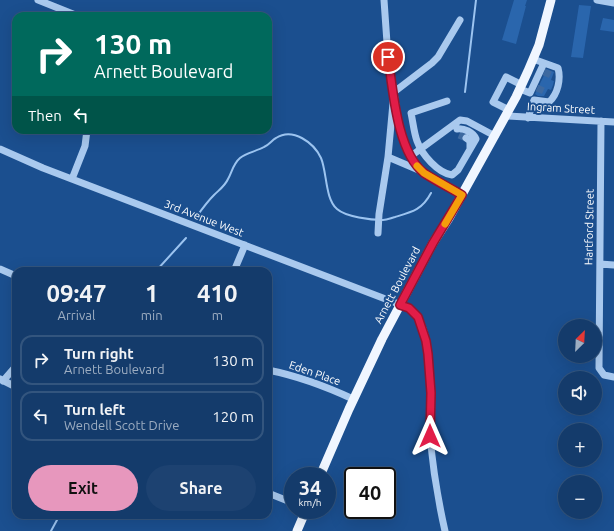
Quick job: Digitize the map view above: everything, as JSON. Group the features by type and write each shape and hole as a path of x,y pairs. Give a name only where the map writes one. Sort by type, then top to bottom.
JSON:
{"main road":[{"name":"Arnett Boulevard","path":"324,467 353,399 382,339 433,243 462,195 521,87 544,29 551,0"},
{"path":"297,531 302,519"}],"street":[{"path":"38,0 68,12"},
{"path":"384,0 388,57 402,135 411,156 424,173"},
{"path":"597,0 614,3"},
{"path":"378,231 379,214 388,157 394,92 438,57 460,20"},
{"path":"508,113 493,102 506,77 521,87 532,97 548,102 550,93 558,86 556,77 558,68 533,59"},
{"path":"528,118 532,97 544,63"},
{"path":"411,156 421,148 462,128 475,136 474,141 458,170 452,175 447,174 431,162 421,148 417,141 411,113 447,102"},
{"name":"Ingram Street","path":"508,113 528,118 614,122"},
{"path":"457,130 460,120 467,121 495,136"},
{"name":"Hartford Street","path":"601,121 599,368 604,375 614,377"},
{"path":"72,179 85,146 86,134"},
{"path":"470,148 470,142 467,137 474,141"},
{"name":"3rd Avenue West","path":"0,149 72,179 409,308 418,317 426,341 431,393 430,436 437,490 445,531"},
{"path":"388,157 424,173 462,195"},
{"path":"236,267 245,245"},
{"path":"600,264 614,265"},
{"path":"0,269 12,274"},
{"path":"12,370 1,380 12,385"},
{"name":"Eden Place","path":"272,371 312,381 353,399"},
{"path":"272,494 284,499"}],"building":[{"path":"514,0 527,0 516,44 502,40"},
{"path":"579,5 591,6 583,58 571,57"},
{"path":"603,18 614,20 614,32 600,30"},
{"path":"547,69 554,72 551,80 554,81 553,85 551,90 548,89 544,96 538,96 535,94"}],"waterway":[{"path":"465,92 476,0"},
{"path":"197,216 225,184 234,165 240,158 266,146 276,138 289,134 302,138 318,152 323,164 330,199 333,205 341,212 366,219 388,219 416,210 428,199 431,193"},
{"path":"160,267 186,238"},
{"path":"51,531 57,519"}],"tunnel":[{"path":"544,72 553,76"},
{"path":"537,88 546,92"},
{"path":"459,135 466,138"}],"slow traffic":[{"path":"417,166 424,173 462,195 445,224"}],"route":[{"path":"388,57 402,135 412,158 424,173 462,195 433,243 400,305 409,308 418,317 426,341 431,393 429,427 430,436"}]}
